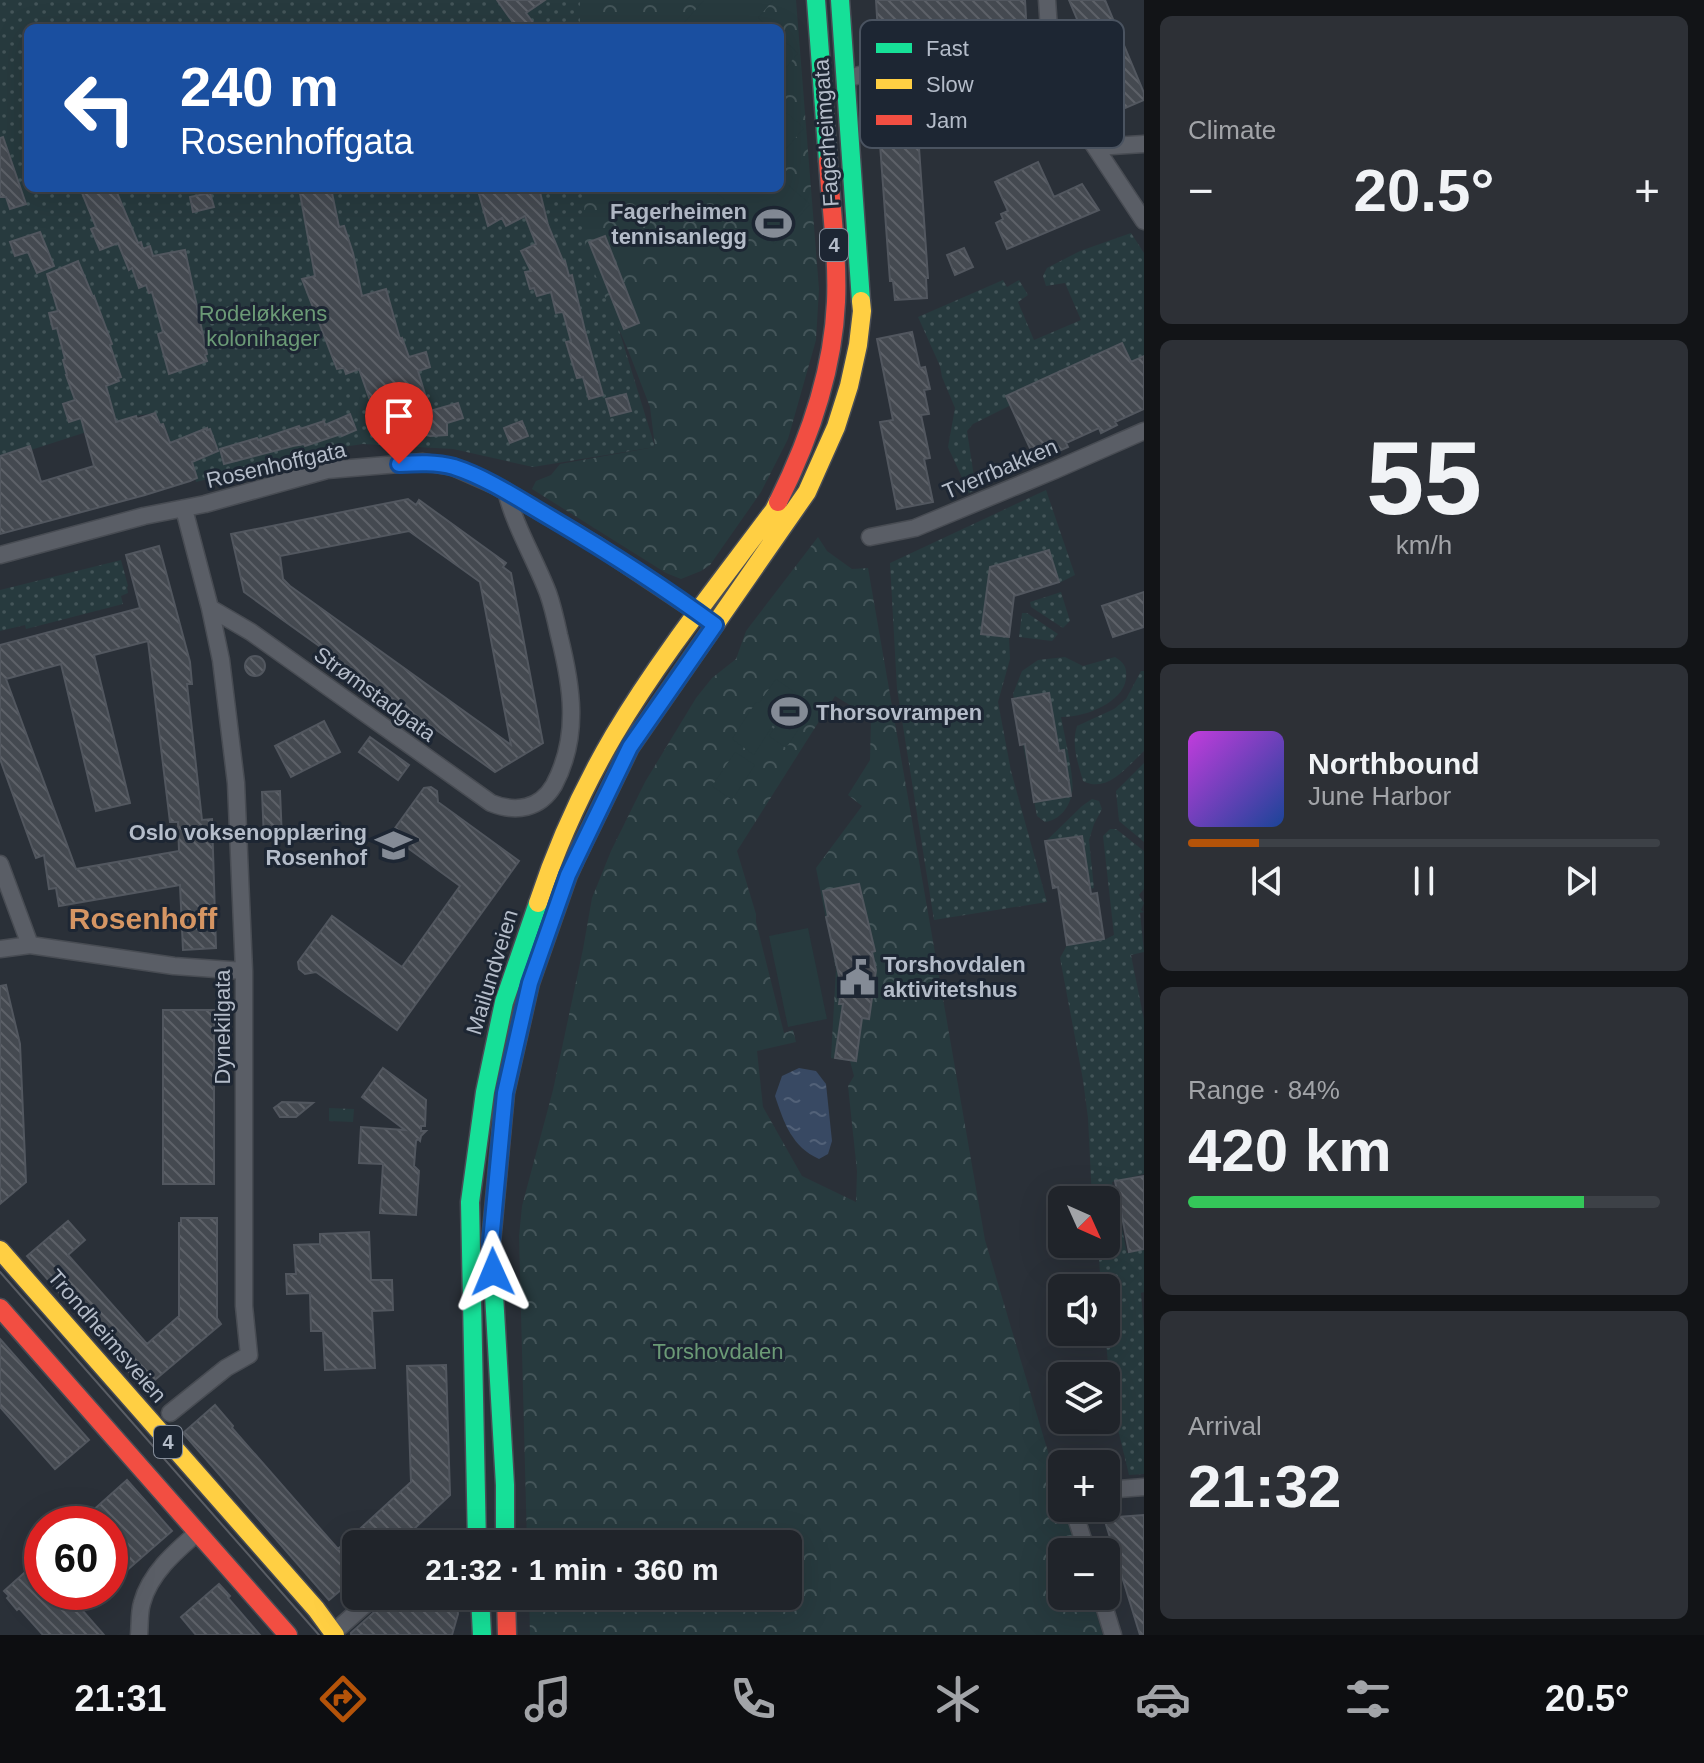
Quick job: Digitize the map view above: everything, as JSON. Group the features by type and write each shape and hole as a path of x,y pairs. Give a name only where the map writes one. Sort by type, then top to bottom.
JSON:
{"main road":[{"name":"Mailundveien","path":"477,1530 470,1202 485,1092 504,1002 550,867 575,810 613,737 659,665 774,510 788,483 818,401 830,351 836,302 816,0"},
{"name":"Fagerheimgata","path":"807,492 840,417 861,324 840,0"},
{"name":"Mailundveien","path":"505,1530 491,1242 505,1093 530,983 568,875 630,747 807,492"},
{"name":"Trondheimsveien","path":"0,1250 316,1609 334,1634"},
{"name":"4","path":"0,1308 288,1635"},
{"path":"481,1610 482,1635"},
{"path":"506,1610 507,1635"}],"street":[{"path":"1047,0 1048,20"},
{"path":"846,79 860,75"},
{"path":"1124,145 1144,144"},
{"path":"1097,148 1144,221"},
{"name":"Tverrbakken","path":"870,537 915,528 1144,431"},
{"name":"Rosenhoffgata","path":"0,555 327,470 423,462 453,467 506,491 595,544 715,625"},
{"name":"Strømstadgata","path":"210,608 251,632 491,803 516,809 532,805 548,795 559,776 569,739 572,697 549,596 511,510 506,491"},
{"name":"Dynekilgata","path":"170,1413 226,1368 249,1355 244,1306 244,971 236,783 221,660 184,509"},
{"path":"0,864 30,945"},
{"path":"0,949 30,945 174,966 244,971"},
{"path":"1120,1489 1144,1487"},
{"path":"139,1635 142,1603 152,1580 173,1553 198,1532"},
{"path":"334,1634 360,1610"},
{"path":"1105,1610 1113,1635"}],"green space":[{"name":"Rodeløkkens kolonihager","path":"0,0 580,0 582,24 24,24 24,192 590,192 592,242 655,447 533,467 453,449 363,444 330,449 196,482 191,458 176,456 164,424 160,425 155,413 136,416 0,460"},
{"path":"580,0 796,0 819,289 816,340 788,439 761,492 710,565 681,579 666,573 532,489 536,481 551,475 560,464 655,447 650,407 585,251 584,192 784,192 784,24 580,24"},
{"path":"704,0 773,0 758,18 765,24 684,23"},
{"path":"784,41 798,53 784,70"},
{"name":"Fagerheimen tennisanlegg","path":"784,110 804,128 784,151"},
{"name":"Fagerheimen tennisanlegg","path":"784,181 810,204 775,244 716,192 784,192"},
{"path":"1131,233 1144,253 1144,356 1128,364 1122,344 1007,395 1011,405 973,424 967,431 976,490 969,493 948,447 955,408 918,317 1003,280 1007,287 1019,280 1028,295 1018,302 1034,340 1081,320 1065,283 1046,286 1043,276 1047,268 1080,251"},
{"path":"1046,490 1075,575 1059,583 1049,551 982,634 1009,637 1010,659 998,702 1011,771 1047,902 934,920 897,689 890,563"},
{"name":"Torshovdalen","path":"818,537 827,551 852,569 868,568 985,1240 1048,1452 1048,1522 1069,1522 1074,1538 1048,1538 1048,1610 1095,1610 1103,1635 530,1635 529,1610 802,1610 802,1530 527,1530 519,1236 522,1206 553,1090 592,898 645,782 696,698 712,678 736,659 746,631","holes":["835,696 871,718 870,760 848,795 862,806 816,868 836,969 831,1058 850,1061 854,1076 848,1086 857,1171 856,1202 802,1176 763,1107 757,1051 796,1042 793,1030 784,1033 756,914 737,851"]},
{"path":"121,560 128,586 128,593 121,596 123,604 26,629 25,625 0,631 0,590"},
{"path":"1061,592 1070,621 1063,628 1031,607 1030,602"},
{"path":"1022,613 1027,613 1058,634 1052,641 1019,637"},
{"path":"1065,657 1083,666 1115,657 1125,666 1126,679 1123,688 1110,702 1090,712 1061,717 1073,786 1063,812 1045,822 1037,816 1013,694 1022,671 1038,660"},
{"path":"1141,671 1144,671 1144,751 1109,781 1092,784 1083,781 1075,747 1077,726 1114,709 1126,699"},
{"path":"776,679 814,706 786,748 769,736 780,719 778,717 754,755 732,739 756,702 759,703"},
{"path":"735,752 755,765 732,800 712,786"},
{"path":"1144,763 1144,842 1119,821 1116,791"},
{"path":"1092,799 1099,801 1102,809 1089,840 1094,888 1080,891 1089,882 1083,837 1044,843"},
{"path":"1110,829 1116,829 1144,851 1144,889 1139,895 1144,903 1141,910 1144,912 1140,913 1144,952 1131,955 1144,1020 1144,1174 1112,1182 1113,1186 1091,1186 1083,1080 1060,958 1067,945 1104,940 1114,935 1103,836"},
{"path":"808,928 827,1019 788,1027 769,936"},
{"path":"329,1108 354,1109 353,1122 329,1121"},
{"path":"1120,1220 1127,1253 1144,1249 1144,1292 1141,1293 1144,1329 1144,1474 1129,1475 1119,1434 1120,1362 1108,1362 1106,1346 1120,1346 1120,1274 1100,1274 1099,1258 1120,1258"}],"water":[{"path":"799,1068 816,1071 826,1084 832,1141 828,1154 819,1159 796,1141 775,1096 782,1076"}],"building":[{"path":"497,0 545,0 526,13 534,24 514,24"},
{"path":"876,0 1025,0 1026,20 877,20"},
{"path":"1069,0 1105,0 1113,20 1077,20"},
{"path":"1124,45 1144,93 1144,100 1124,109"},
{"path":"3,137 26,204 10,209 6,197 0,197 0,138"},
{"path":"880,148 919,148 927,298 895,300 893,281 890,281"},
{"path":"1038,162 1054,197 1082,184 1099,210 1007,249 996,223 1003,219 1001,214 1008,211 995,182"},
{"path":"82,192 117,192 143,249 150,246 153,256 185,250 207,361 169,374 158,334 163,332 152,292 149,293 146,285 139,288 118,243 100,250 91,229 96,227"},
{"path":"300,192 332,192 339,227 344,226 353,253 362,296 386,289 400,339 409,357 426,352 430,367 418,371 430,411 458,403 463,418 447,423 447,435 420,433 420,423 402,430 390,397 371,403 359,369 346,374 344,368 337,369 302,279 315,276"},
{"path":"540,192 548,225 569,276 572,275 603,395 589,399 583,377 577,378 566,342 571,341 563,312 556,313 551,292 537,296 534,288 530,289 525,272 531,271 521,251 536,244 525,216 506,226 502,218 488,226 479,194"},
{"path":"210,193 214,207 193,212 190,197"},
{"path":"40,232 54,266 37,273 28,252 15,256 10,242"},
{"path":"605,236 639,323 624,329 589,242"},
{"path":"964,248 973,267 955,275 947,255"},
{"path":"78,261 112,344 121,377 119,381 106,386 116,422 155,413 170,443 207,428 218,451 192,462 197,478 190,481 0,534 0,456 30,446 41,482 94,466 81,418 69,422 63,404 75,400 66,375 57,328 53,329 49,313 58,311 47,274"},
{"path":"912,332 920,368 925,367 930,389 924,390 929,414 921,415 930,458 924,459 933,502 897,509 880,422 893,420 877,339"},
{"path":"1122,343 1131,362 1144,356 1144,409 1115,422 1117,425 1101,433 1099,428 1066,443 1068,447 1034,457 1006,396"},
{"path":"626,394 631,411 611,416 606,399"},
{"path":"350,414 356,430 342,436 224,464 220,449 299,426 300,429 324,421 325,425"},
{"path":"522,421 528,436 510,443 504,428"},
{"path":"408,499 416,505 419,500 506,563 503,567 511,573 543,743 495,772 244,592 231,534","holes":["409,531 480,582 511,745 290,586 283,579 280,556"]},
{"path":"159,546 190,662 192,684 187,684 202,820 212,819 216,948 183,950 180,885 59,906 56,888 49,889 44,855 36,858 0,759 0,645 140,608 126,555","holes":["148,641 170,822 178,822 179,851 76,869 6,679 61,664 96,811 130,803 94,655"]},
{"path":"1049,550 1059,582 1014,596 1009,637 981,634 990,567"},
{"path":"1144,592 1144,627 1113,637 1102,606"},
{"path":"255,656 262,659 265,666 262,673 255,676 248,673 245,666 248,659"},
{"path":"1049,693 1059,751 1064,750 1071,796 1034,802 1025,744 1020,745 1012,699"},
{"path":"324,721 340,752 291,777 275,746"},
{"path":"370,737 409,765 398,780 359,752"},
{"path":"431,787 437,791 438,802 519,861 397,1030 316,972 305,974 299,969 298,962 332,916 402,967 460,886 390,835 424,788"},
{"path":"280,791 282,839 264,840 262,792"},
{"path":"1082,836 1091,894 1097,893 1104,939 1067,945 1058,887 1053,888 1045,841"},
{"path":"859,884 875,951 872,952 876,970 869,1019 862,1018 856,1061 835,1058 843,1004 839,1004 839,976 823,891"},
{"path":"6,985 20,1044 26,1182 0,1204 0,986"},
{"path":"163,1010 214,1010 214,1184 163,1184"},
{"path":"383,1068 426,1100 425,1126 421,1126 421,1131 426,1131 420,1141 416,1141 414,1166 419,1171 416,1215 380,1213 383,1164 359,1163 361,1127 405,1130 362,1097"},
{"path":"282,1102 313,1103 296,1117 280,1117 274,1108"},
{"path":"1144,1176 1144,1249 1129,1252 1120,1206 1120,1186 1116,1186 1115,1181"},
{"path":"181,1218 217,1218 217,1318 221,1324 144,1389 27,1256 68,1221 85,1240 68,1255 147,1344 179,1316"},
{"path":"369,1232 371,1280 392,1280 393,1310 372,1311 375,1368 325,1370 323,1331 311,1331 310,1293 287,1294 286,1274 296,1274 294,1245 320,1244 320,1234"},
{"path":"0,1339 89,1440 55,1469 0,1407"},
{"path":"446,1365 450,1495 413,1530 359,1530 411,1482 407,1366"},
{"path":"215,1405 338,1549 342,1545 342,1589 329,1600 183,1433"},
{"path":"127,1480 172,1531 128,1569 128,1506 98,1506"},
{"path":"1144,1515 1144,1634 1140,1635 1120,1570 1120,1538 1110,1538 1105,1522 1120,1522 1120,1517"},
{"path":"24,1573 24,1610 82,1610 104,1635 43,1635 19,1608 17,1610 4,1591"},
{"path":"219,1584 260,1635 196,1635 181,1617"},
{"path":"376,1610 458,1610 452,1635 351,1633"}],"tram line":[{"path":"0,1272 319,1635"}],"traffic: fast":[{"path":"816,0 828,161"},
{"path":"840,0 861,301"},
{"path":"505,1530 491,1242 505,1093 530,983 574,862"},
{"path":"477,1530 470,1202 485,1092 504,1002 538,903"},
{"path":"481,1610 482,1635"}],"traffic: slow":[{"path":"574,862 630,747 807,492 836,427 849,386 858,345 861,301"},
{"path":"538,903 572,817 614,735 671,649 778,502"},
{"path":"0,1250 316,1609 335,1635"}],"traffic: jam":[{"path":"778,502 818,405 834,328 836,267 828,161"},
{"path":"0,1308 288,1635"},
{"path":"506,1610 507,1635"}],"place":[{"name":"Fagerheimen tennisanlegg","path":"773,224"},
{"name":"Thorsovrampen","path":"790,712"},
{"name":"Oslo voksenopplæring Rosenhof","path":"393,845"},
{"name":"Torshovdalen aktivitetshus","path":"857,977"}],"district":[{"name":"Rosenhoff","path":"143,918"}],"route":[{"path":"399,464 423,462 453,467 496,486 595,544 715,625 630,747 568,875 530,983 505,1093 491,1242 493,1272"}]}
